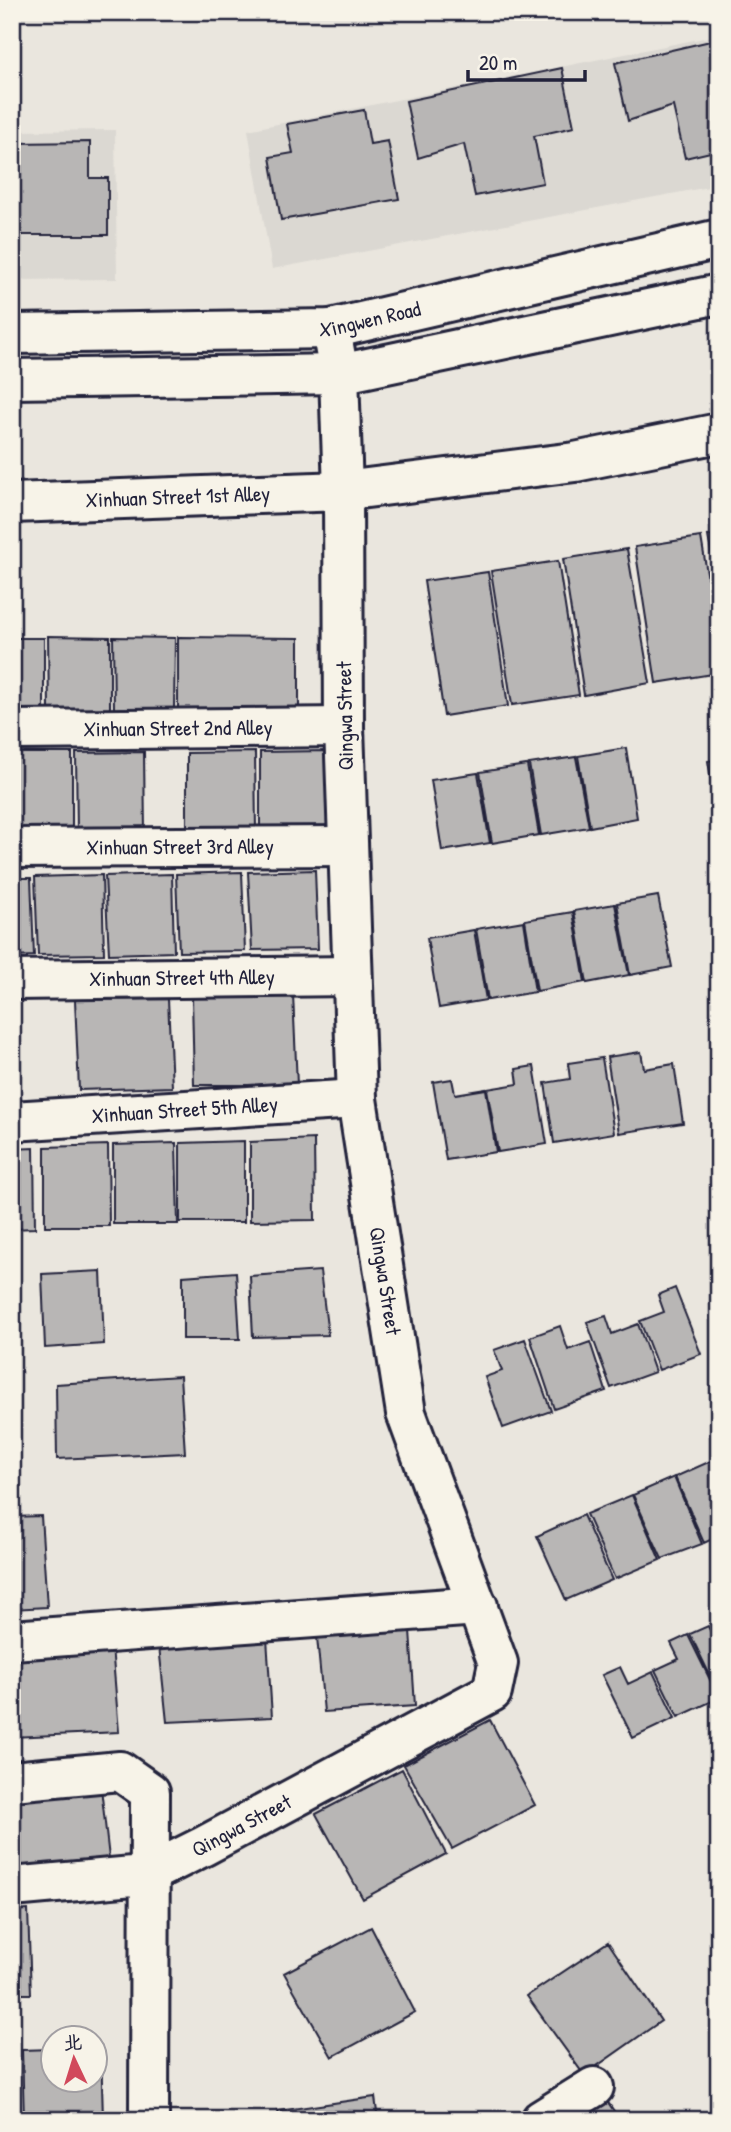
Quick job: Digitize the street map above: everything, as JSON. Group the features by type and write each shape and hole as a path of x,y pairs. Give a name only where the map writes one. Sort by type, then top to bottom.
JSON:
{"street":[{"name":"Xingwen Road","path":"12,334 331,329 719,239"},
{"path":"12,379 339,374 719,294"},
{"name":"Qingwa Street","path":"12,1887 150,1873 492,1692 498,1663 406,1413 357,1099 344,727 343,491 339,374 331,329"},
{"name":"Xinhuan Street 1st Alley","path":"12,503 343,491 575,462 719,433"},
{"name":"Xinhuan Street 2nd Alley","path":"12,730 344,727"},
{"name":"Xinhuan Street 3rd Alley","path":"12,848 348,846"},
{"name":"Xinhuan Street 4th Alley","path":"12,980 352,976"},
{"name":"Xinhuan Street 5th Alley","path":"12,1121 357,1099"},
{"path":"12,1640 478,1606"},
{"path":"12,1781 120,1771 150,1792 149,2120"},
{"path":"541,2120 594,2087"}],"shaded area":[{"path":"719,35 719,185 272,269 248,130"},
{"path":"115,130 117,279 12,280 12,131"}],"building":[{"path":"719,39 719,150 685,158 673,106 628,121 615,63"},
{"path":"562,68 574,127 534,136 543,183 475,196 464,144 418,158 406,101"},
{"path":"364,110 370,144 388,141 399,199 281,220 270,157 293,153 287,124"},
{"path":"90,142 90,178 108,178 108,235 12,235 13,143"},
{"path":"719,535 719,596 708,536"},
{"path":"701,537 719,645 719,673 656,683 635,547"},
{"path":"627,549 650,683 584,695 563,559"},
{"path":"558,561 579,695 512,705 491,571"},
{"path":"488,572 508,706 444,716 424,581"},
{"path":"48,636 110,637 110,709 49,709"},
{"path":"113,637 175,638 174,710 114,710"},
{"path":"178,637 299,638 299,712 178,709"},
{"path":"12,638 44,638 44,710 12,710"},
{"path":"626,748 637,818 590,827 578,756"},
{"path":"328,751 329,832 260,832 260,752"},
{"path":"144,752 145,833 77,833 76,753"},
{"path":"255,752 256,833 187,833 187,753"},
{"path":"12,753 72,753 72,834 12,833"},
{"path":"576,757 589,827 541,835 529,764"},
{"path":"719,759 719,814 717,815 708,761"},
{"path":"527,765 539,835 492,843 480,772"},
{"path":"478,773 490,843 442,851 431,780"},
{"path":"315,870 318,949 252,950 248,872"},
{"path":"242,872 245,951 179,952 176,874"},
{"path":"172,874 174,952 109,954 105,876"},
{"path":"102,875 104,954 38,955 35,877"},
{"path":"12,878 31,878 34,956 12,957"},
{"path":"658,896 672,967 630,975 617,903"},
{"path":"615,904 629,975 587,983 574,911"},
{"path":"573,912 585,982 537,991 525,920"},
{"path":"524,921 535,992 488,1000 476,929"},
{"path":"474,930 486,1000 439,1008 427,938"},
{"path":"293,994 297,1085 194,1085 192,997"},
{"path":"168,999 172,1087 79,1090 75,1000"},
{"path":"641,1052 644,1069 674,1064 683,1123 619,1133 607,1057"},
{"path":"602,1058 614,1133 554,1143 545,1083 570,1079 568,1063"},
{"path":"534,1066 547,1144 498,1152 487,1089 518,1084 516,1069"},
{"path":"452,1079 455,1094 486,1089 496,1152 446,1160 433,1082"},
{"path":"314,1139 315,1220 250,1221 250,1142"},
{"path":"244,1141 244,1222 180,1222 180,1143"},
{"path":"176,1143 178,1224 113,1224 113,1145"},
{"path":"108,1145 109,1226 45,1226 45,1147"},
{"path":"34,1148 35,1228 12,1229 12,1149"},
{"path":"101,1271 104,1344 45,1348 42,1274"},
{"path":"320,1271 328,1335 253,1337 250,1276"},
{"path":"236,1272 240,1339 183,1339 183,1276"},
{"path":"675,1288 701,1354 659,1370 640,1321 664,1312 658,1295"},
{"path":"606,1316 612,1334 638,1324 655,1372 611,1388 587,1322"},
{"path":"560,1326 568,1350 590,1342 606,1391 554,1409 530,1337"},
{"path":"525,1339 551,1411 503,1428 485,1377 502,1371 494,1350"},
{"path":"180,1376 185,1453 57,1459 56,1384"},
{"path":"713,1460 719,1473 719,1536 704,1543 675,1477"},
{"path":"674,1477 702,1544 662,1559 633,1495"},
{"path":"632,1495 660,1560 615,1579 586,1514"},
{"path":"583,1515 612,1580 566,1600 537,1536"},
{"path":"41,1516 47,1607 12,1609 12,1517"},
{"path":"708,1626 716,1643 719,1642 719,1694 690,1634"},
{"path":"410,1630 415,1706 324,1712 317,1637"},
{"path":"688,1635 719,1698 678,1717 655,1670 679,1659 671,1643"},
{"path":"267,1638 272,1717 167,1722 159,1646"},
{"path":"112,1646 119,1732 12,1737 12,1653"},
{"path":"620,1667 628,1684 653,1672 675,1718 633,1738 602,1675"},
{"path":"490,1720 535,1805 452,1849 404,1765"},
{"path":"402,1769 446,1854 363,1899 316,1814"},
{"path":"101,1788 109,1858 12,1867 12,1795"},
{"path":"28,1910 31,1994 12,1994 12,1911"},
{"path":"371,1927 415,2012 332,2057 284,1973"},
{"path":"608,1942 661,2021 584,2075 527,1996"},
{"path":"12,2048 17,2048 20,2120 12,2120"},
{"path":"38,2049 38,2094 102,2094 103,2120 24,2120 22,2050"},
{"path":"603,2095 620,2120 565,2120"},
{"path":"375,2097 378,2120 280,2120 278,2111"}]}
